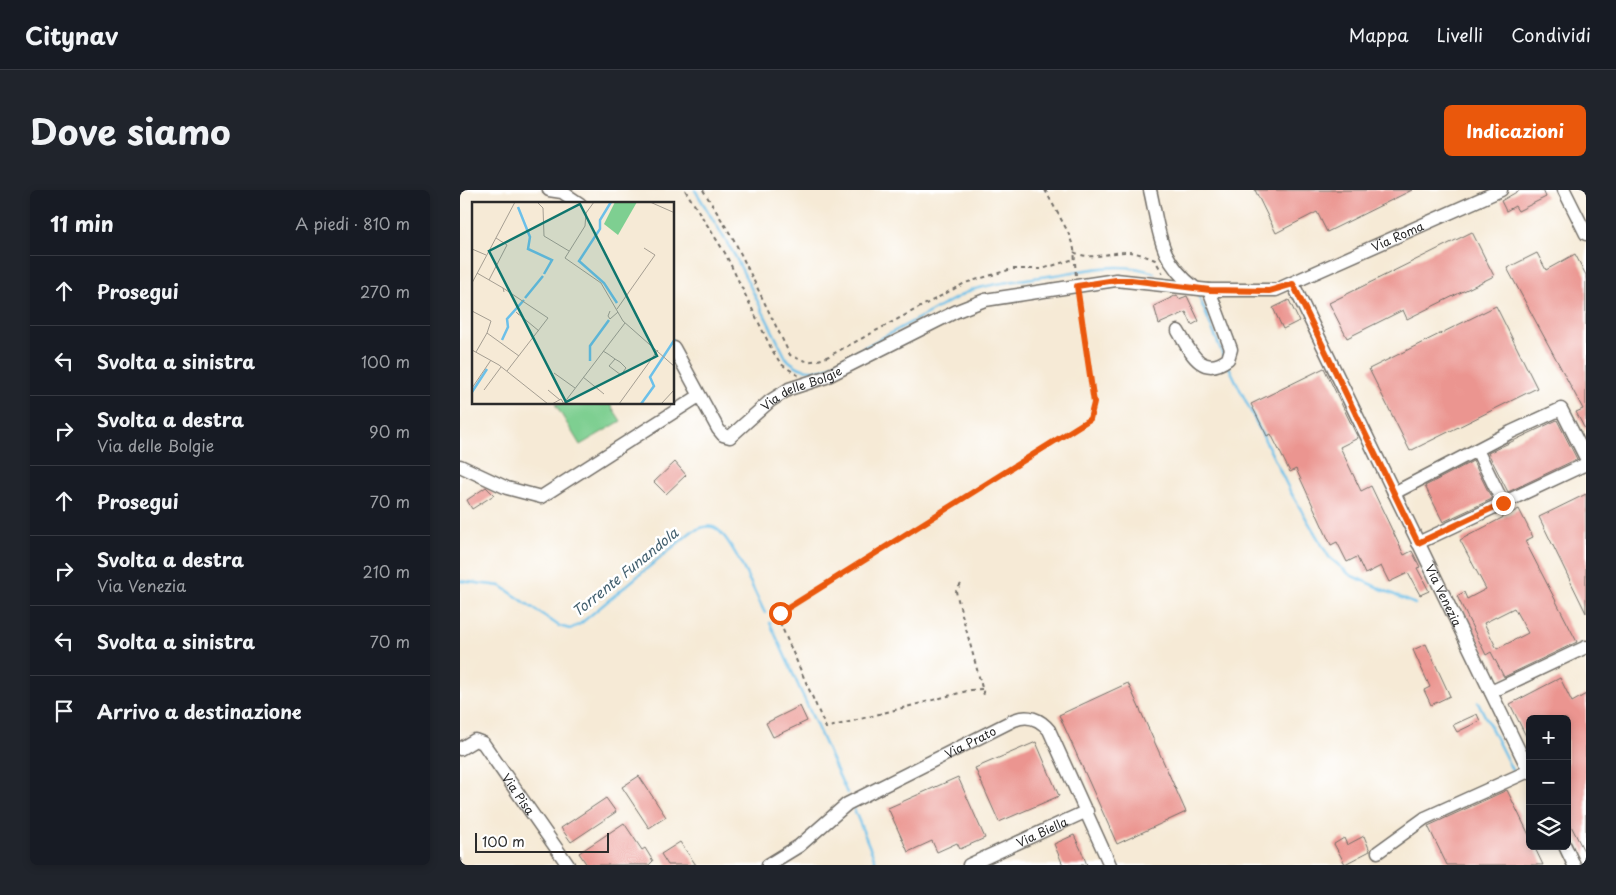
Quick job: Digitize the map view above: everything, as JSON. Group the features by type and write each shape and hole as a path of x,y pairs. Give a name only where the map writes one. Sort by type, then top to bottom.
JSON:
{"street":[{"path":"549,190 562,192 577,202"},
{"path":"1150,190 1166,257 1177,274 1195,288"},
{"name":"Via Roma","path":"1210,290 1269,291 1293,284 1502,190"},
{"path":"1567,193 1586,234"},
{"name":"Via delle Bolgie","path":"699,396 723,435 730,437 770,401 789,389 826,377 957,311 985,300 1077,283 1116,280 1210,290"},
{"name":"Via Venezia","path":"1293,284 1526,766"},
{"path":"1178,331 1194,358 1203,364 1210,366 1228,359 1231,353 1229,342 1210,290"},
{"path":"460,466 507,488 541,497 699,396 675,350"},
{"path":"1394,493 1561,409 1586,458"},
{"path":"1477,450 1503,503"},
{"path":"1418,543 1586,464"},
{"path":"1490,692 1586,647"},
{"name":"Via Prato","path":"768,865 799,846 847,804 1019,718 1033,718 1049,730 1110,865"},
{"name":"Via Pisa","path":"460,750 474,740 483,743 568,865"},
{"path":"1378,852 1425,818 1526,773"},
{"name":"Via Biella","path":"969,865 1087,811"},
{"path":"1567,850 1574,865"}],"path":[{"path":"685,190 725,253 772,350 781,364 799,376"},
{"path":"703,190 734,240 790,354 804,362 814,362 829,356 964,284 1012,269 1042,269 1074,261"},
{"path":"982,689 971,690 826,728 780,623 780,613 1090,419 1094,403 1074,252 1068,232 1045,190"},
{"path":"1074,252 1085,257 1126,252 1154,260 1160,268"},
{"path":"961,584 956,591 957,596 984,695"},
{"path":"460,858 464,865"}],"green space":[{"path":"556,405 611,405 621,421 580,445"}],"building":[{"path":"1255,190 1412,190 1327,232 1317,212 1276,233"},
{"path":"1520,190 1543,190 1546,197 1518,211 1515,206 1506,211 1501,201"},
{"path":"1472,232 1494,276 1407,319 1403,310 1347,338 1329,303"},
{"path":"1537,253 1546,270 1575,254 1586,275 1586,431 1576,412 1583,409 1507,268"},
{"path":"1177,295 1179,299 1187,296 1199,321 1192,325 1186,312 1159,324 1154,306"},
{"path":"1289,300 1299,321 1283,329 1273,308"},
{"path":"1496,306 1537,388 1410,451 1369,369"},
{"path":"1324,368 1358,438 1340,447 1361,491 1371,486 1404,555 1412,551 1420,567 1417,568 1429,591 1420,595 1408,573 1389,582 1381,566 1365,574 1357,557 1347,562 1337,542 1331,545 1296,469 1290,472 1271,434 1267,436 1251,404"},
{"path":"1557,420 1577,459 1508,492 1488,453"},
{"path":"1473,461 1492,499 1443,522 1425,486"},
{"path":"675,462 686,475 666,494 654,482"},
{"path":"486,487 494,495 472,509 467,500"},
{"path":"1586,494 1586,613 1539,517"},
{"path":"1519,509 1533,537 1525,541 1577,642 1504,677 1491,652 1486,655 1457,596 1464,592 1467,599 1486,589 1460,540","holes":["1514,608 1528,633 1497,649 1484,623"]},
{"path":"1426,644 1450,696 1431,705 1424,690 1430,687 1413,650"},
{"path":"1560,678 1572,702 1586,694 1586,855 1571,826 1571,715 1526,715 1526,736 1510,704"},
{"path":"1128,683 1186,812 1117,844 1059,715"},
{"path":"800,706 807,721 773,737 766,723"},
{"path":"1477,714 1480,721 1457,732 1453,725"},
{"path":"1036,742 1059,796 999,822 975,768"},
{"path":"639,776 666,817 649,828 622,787"},
{"path":"958,777 985,838 960,849 957,843 937,852 932,841 908,852 888,808"},
{"path":"1507,790 1526,829 1526,850 1536,850 1543,865 1447,865 1428,826"},
{"path":"606,798 616,812 571,842 561,828"},
{"path":"624,823 642,850 645,848 653,861 649,865 587,865 579,853"},
{"path":"1074,835 1087,865 1063,865 1054,844"},
{"path":"1364,836 1370,851 1345,864 1334,844 1344,838 1347,845"},
{"path":"680,842 696,865 668,865 661,854"}],"waterway":[{"path":"695,190 735,256 786,358 799,368 808,370 824,369 971,290 1012,281 1092,269 1117,267 1142,269 1154,273"},
{"path":"1199,297 1223,355"},
{"path":"1228,365 1290,491 1329,557 1350,575 1415,604"},
{"name":"Torrente Funandola","path":"460,581 501,586 559,626 570,629 580,624 691,532 713,527 720,531 735,552 765,613"},
{"name":"Torrente Funandola","path":"770,623 847,793"},
{"path":"1478,702 1512,770"},
{"name":"Torrente Funandola","path":"854,809 877,865"}],"route":[{"path":"780,613 1090,419 1095,408 1077,286 1116,280 1131,280 1210,290 1247,289 1269,291 1293,284 1418,543 1503,503"}]}
